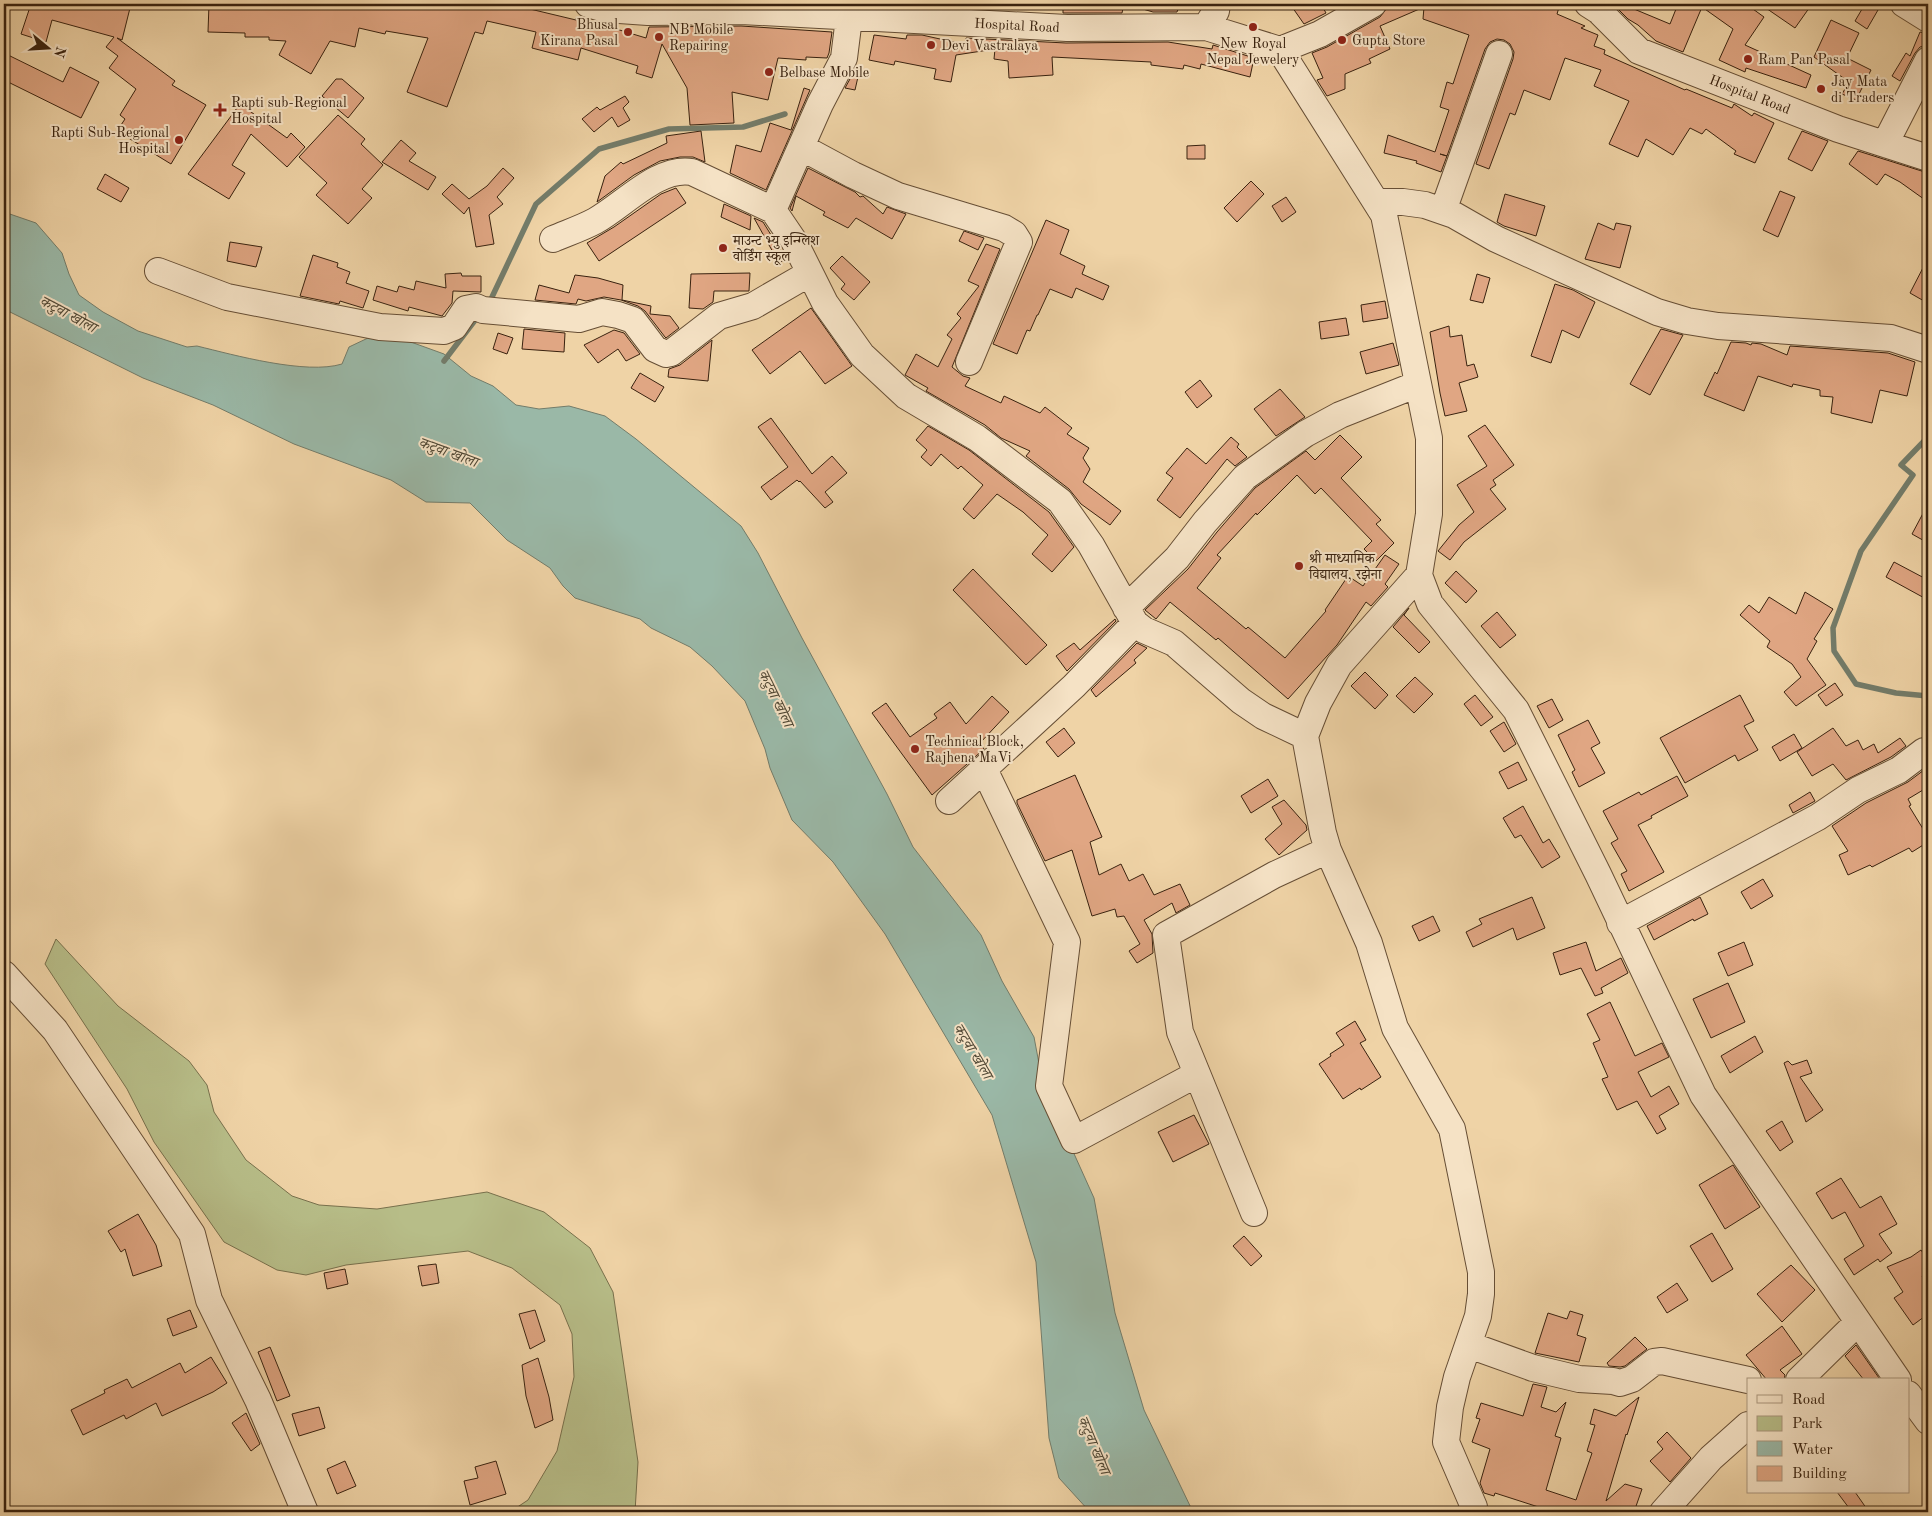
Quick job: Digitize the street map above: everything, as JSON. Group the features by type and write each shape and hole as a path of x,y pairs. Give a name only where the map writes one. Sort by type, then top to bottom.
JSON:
{"street":[{"name":"Hospital Road","path":"588,4 604,9 648,12 741,11 849,18 991,14 1067,28 1206,27 1280,50"},
{"path":"1206,27 1216,11 1217,4"},
{"path":"1372,4 1320,34 1280,50 1380,208 1429,438 1429,514 1419,575 1430,604 1516,710 1703,1095 1897,1378"},
{"path":"1904,4 1928,19"},
{"name":"Hospital Road","path":"1596,6 1640,51 1838,129 1928,158"},
{"path":"773,210 820,104 844,58 849,18"},
{"path":"1448,213 1499,54"},
{"path":"1885,144 1928,60"},
{"path":"801,147 853,175 898,196 1004,228 1014,234 1019,242 968,362"},
{"path":"553,239 595,221 646,186 672,172 682,170 692,172 773,210 794,241 825,303 862,354 906,396 977,438 1060,501 1091,545 1130,616 1144,630 1174,642 1214,680 1255,711 1305,736"},
{"path":"1380,208 1403,202 1425,205 1448,213 1476,229 1657,312 1687,322 1718,326 1891,338 1928,350"},
{"path":"158,271 227,298 380,327 444,331 454,327 466,309 476,307 483,310 531,316 579,319 602,312 633,320 655,349 666,354 671,353 719,316 753,306 810,272"},
{"path":"949,801 1074,686 1205,522 1245,477 1305,434 1340,416 1418,384"},
{"path":"1419,575 1339,665 1318,703 1305,736 1323,834 1328,850 1369,943 1395,1028 1452,1129 1481,1272 1481,1294 1478,1316 1457,1377 1450,1407 1446,1442 1474,1507 1474,1512"},
{"path":"1620,923 1818,816 1858,790 1899,770 1924,751"},
{"path":"984,769 1067,942 1049,1086 1074,1140 1197,1074"},
{"path":"1254,1213 1180,1032 1166,935 1274,875 1328,850"},
{"path":"4,974 55,1030 192,1234 209,1300 258,1400 305,1512"},
{"path":"1801,1378 1858,1322"},
{"path":"1469,1346 1533,1368 1579,1379 1613,1380 1620,1383 1632,1379 1654,1362 1662,1361 1747,1380"},
{"path":"1910,1397 1928,1421"},
{"path":"1663,1512 1711,1458 1747,1426"}],"green space":[{"path":"56,939 118,1006 189,1061 207,1085 214,1112 246,1160 292,1196 319,1205 377,1209 487,1192 544,1212 590,1248 613,1292 638,1462 635,1512 510,1512 528,1500 557,1451 574,1377 572,1334 560,1305 512,1268 468,1251 346,1265 306,1275 277,1270 224,1242 154,1142 127,1089 45,964"}],"water":[{"name":"कटुवा खोला","path":"4,212 36,223 62,253 79,295 103,312 138,331 187,347 197,346 290,366 309,367 327,367 342,364 349,347 368,338 397,337 444,354 471,376 493,386 516,405 539,409 569,406 605,416 636,439 741,526 758,553 887,794 913,847 981,935 1002,981 1034,1037 1043,1085 1094,1198 1115,1313 1144,1410 1193,1512 1090,1512 1059,1478 1049,1438 1036,1262 992,1115 885,934 833,862 792,820 745,701 712,666 690,647 651,628 640,619 575,598 563,586 550,568 507,540 470,503 426,502 391,480 294,444 213,405 143,378 4,309"}],"building":[{"path":"31,4 131,4 122,40 117,38 175,81 172,85 206,105 171,164 117,131 125,119 120,115 136,89 109,68 118,56 106,47 114,37 52,20 46,42 21,34"},
{"path":"209,4 532,4 530,9 593,22 646,38 649,27 741,26 832,32 827,58 806,57 806,60 778,58 768,100 732,92 734,123 690,125 687,88 662,44 652,78 636,73 638,66 581,48 578,60 532,48 536,32 487,21 483,34 475,32 447,107 407,92 428,38 386,31 385,34 359,28 355,47 330,41 311,74 279,55 286,41 269,40 269,37 245,37 245,33 208,32"},
{"path":"1063,4 1124,4 1122,13 1063,13"},
{"path":"1137,4 1180,4 1177,12 1153,12 1136,7"},
{"path":"1290,4 1321,4 1326,13 1304,24"},
{"path":"1390,4 1560,4 1557,14 1585,26 1581,28 1598,35 1594,46 1605,50 1604,54 1685,90 1732,108 1734,104 1752,116 1754,113 1774,123 1755,163 1734,154 1736,151 1706,129 1702,134 1690,128 1673,155 1646,139 1638,157 1609,144 1629,101 1594,86 1601,70 1565,58 1550,100 1524,90 1515,115 1510,113 1489,169 1476,164 1514,52 1510,44 1504,40 1497,39 1490,42 1485,49 1441,172 1416,163 1417,161 1384,153 1388,135 1435,152 1449,110 1440,107 1447,82 1453,84 1469,35 1423,19 1424,7 1380,26 1390,49 1369,59 1371,63 1345,74 1345,89 1327,96 1317,80 1323,78 1312,53 1327,47 1380,17"},
{"path":"1613,4 1622,4 1670,24 1678,4 1746,4 1764,17 1745,45 1811,75 1806,88 1746,68 1745,72 1719,60 1733,29 1702,7 1683,52 1656,41 1628,19"},
{"path":"1760,4 1812,4 1795,28"},
{"path":"1865,4 1878,10 1867,29 1855,21"},
{"path":"1831,20 1859,33 1847,58 1871,70 1856,100 1842,94 1849,82 1814,57"},
{"path":"1920,32 1928,34 1928,45 1920,47 1915,53 1900,81 1892,76 1906,53 1910,56"},
{"path":"874,35 906,39 907,35 922,35 967,45 966,38 1066,43 1168,42 1212,49 1213,45 1254,58 1250,77 1201,64 1200,69 1184,65 1183,69 1151,65 1151,62 1052,57 1053,75 1009,78 1008,61 994,59 995,49 956,55 951,82 934,79 936,69 895,61 894,65 869,60"},
{"path":"4,53 63,82 70,67 99,82 81,118 4,80"},
{"path":"856,68 860,68 855,90 845,88"},
{"path":"336,79 342,79 364,98 348,118 322,96"},
{"path":"804,88 810,90 766,190 730,173 736,145 761,152 770,123 791,130"},
{"path":"625,96 629,102 623,108 630,120 618,127 612,117 594,132 582,119 597,107 600,110"},
{"path":"240,104 287,138 291,133 305,147 287,167 251,134 232,165 245,173 229,199 188,174"},
{"path":"338,115 365,139 361,144 383,165 362,189 372,198 348,224 316,195 327,183 299,157"},
{"path":"701,131 705,162 693,157 680,157 660,161 634,175 597,202 605,176 621,162 623,164 667,143 666,136"},
{"path":"1802,131 1828,141 1812,171 1788,159"},
{"path":"401,140 416,153 409,161 436,177 428,190 382,162"},
{"path":"1205,145 1205,159 1187,159 1187,146"},
{"path":"1858,151 1928,173 1928,202 1885,174 1877,185 1849,164"},
{"path":"503,168 514,178 497,197 503,204 489,215 494,244 476,247 469,207 464,214 442,194 452,184 469,199 487,186"},
{"path":"808,168 855,192 860,197 863,196 883,214 887,207 906,214 892,239 856,218 848,228 823,215 825,212 796,196 792,211 790,208"},
{"path":"105,174 129,188 121,202 97,189"},
{"path":"1251,181 1264,194 1237,222 1224,208"},
{"path":"676,188 686,203 599,261 587,243 614,227 661,194"},
{"path":"1780,191 1795,197 1778,237 1763,230"},
{"path":"1505,194 1545,206 1536,236 1497,222"},
{"path":"1286,197 1296,212 1282,222 1272,206"},
{"path":"724,204 751,216 750,230 721,217"},
{"path":"754,218 763,222 786,259 779,263"},
{"path":"1046,220 1069,230 1060,254 1085,266 1082,274 1109,286 1103,300 1076,288 1072,298 1050,289 1030,331 1027,330 1017,354 993,344"},
{"path":"1598,223 1614,230 1616,223 1631,226 1620,268 1585,259"},
{"path":"964,231 984,238 978,250 959,241"},
{"path":"230,242 262,247 256,267 227,261"},
{"path":"986,244 1000,249 952,367 963,376 970,378 965,386 1001,403 1004,396 1040,413 1045,407 1072,428 1067,434 1089,448 1083,458 1090,469 1083,482 1121,511 1110,525 1081,504 1069,489 1026,456 1030,451 1001,438 985,425 926,391 928,388 905,375 916,354 938,367 952,339 947,335 961,318 957,314 979,286 968,281"},
{"path":"313,255 338,263 337,267 350,272 346,283 369,291 363,308 340,301 339,304 300,296"},
{"path":"842,256 870,282 854,300 841,289 845,284 830,268"},
{"path":"1928,258 1928,293 1924,301 1910,293"},
{"path":"461,273 462,276 481,276 481,292 453,291 452,303 442,316 409,307 408,311 373,300 377,286 397,292 399,286 414,290 416,281 446,288 445,274"},
{"path":"750,273 749,291 714,291 713,302 703,309 689,308 691,274"},
{"path":"1477,274 1490,278 1483,303 1470,300"},
{"path":"575,275 598,278 623,285 622,300 651,306 650,314 670,316 679,328 666,338 645,311 638,306 621,300 604,297 586,301 578,299 576,304 535,300 539,285 569,293"},
{"path":"1555,284 1573,290 1595,302 1579,338 1562,330 1551,363 1531,356"},
{"path":"1385,301 1388,318 1363,322 1361,305"},
{"path":"811,308 852,366 825,384 800,351 770,374 752,350"},
{"path":"1346,318 1349,335 1321,339 1319,322"},
{"path":"1449,326 1450,337 1462,335 1467,366 1474,364 1478,377 1459,383 1467,411 1445,416 1430,332"},
{"path":"524,329 565,333 564,352 522,349"},
{"path":"1661,329 1683,335 1650,395 1630,384"},
{"path":"614,330 624,333 640,354 626,361 618,349 598,363 584,345"},
{"path":"498,333 513,338 507,354 493,349"},
{"path":"712,340 708,381 668,377 669,369 680,365"},
{"path":"1731,342 1751,345 1752,343 1761,344 1787,355 1790,346 1888,353 1915,362 1907,396 1880,390 1872,423 1831,413 1833,397 1820,396 1820,390 1793,384 1792,387 1758,376 1744,411 1704,395 1715,372 1717,374"},
{"path":"1393,343 1399,365 1366,374 1360,352"},
{"path":"640,373 664,387 655,402 631,388"},
{"path":"1200,380 1212,396 1197,408 1185,392"},
{"path":"1280,389 1305,417 1276,436 1254,409"},
{"path":"771,418 812,474 832,456 847,473 825,492 833,502 825,508 797,480 771,500 761,487 788,467 758,427"},
{"path":"1485,425 1514,465 1493,480 1496,485 1490,489 1506,509 1464,542 1450,560 1438,551 1459,525 1474,512 1457,485 1487,466 1468,436"},
{"path":"928,426 969,450 1049,512 1074,547 1052,572 1032,554 1048,535 1023,512 997,494 974,519 963,509 983,485 961,466 958,469 941,454 931,466 921,457 927,450 916,440"},
{"path":"1340,435 1362,457 1341,478 1381,520 1376,524 1394,543 1376,561 1364,549 1372,541 1321,488 1315,494 1297,475 1257,515 1256,513 1217,555 1221,558 1197,588 1246,629 1248,627 1285,658 1326,611 1348,576 1363,586 1385,555 1399,564 1385,584 1388,587 1371,606 1366,602 1337,645 1288,699 1218,638 1216,640 1170,602 1156,619 1145,610 1188,569 1255,488 1306,451 1315,460"},
{"path":"1231,437 1239,444 1237,447 1247,457 1235,466 1227,459 1180,518 1157,500 1173,478 1166,473 1187,448 1206,464"},
{"path":"1928,504 1928,543 1912,534"},
{"path":"1894,562 1928,580 1928,600 1886,577"},
{"path":"973,569 1047,645 1026,665 953,590"},
{"path":"1456,571 1477,591 1466,603 1445,583"},
{"path":"1805,592 1833,609 1814,639 1817,641 1807,659 1826,685 1796,706 1784,692 1801,677 1792,664 1767,647 1770,641 1740,615 1749,605 1759,613 1769,597 1796,614"},
{"path":"1409,608 1404,615 1430,642 1419,653 1393,627"},
{"path":"1497,612 1516,635 1500,648 1481,626"},
{"path":"1115,619 1116,621 1067,671 1056,656 1074,643 1080,650"},
{"path":"1137,643 1147,648 1134,660 1136,663 1096,697 1091,690"},
{"path":"1365,672 1388,695 1375,709 1351,686"},
{"path":"1415,677 1433,694 1414,713 1396,696"},
{"path":"1835,683 1843,695 1826,706 1818,695"},
{"path":"1475,695 1493,717 1481,726 1464,704"},
{"path":"1740,695 1754,721 1744,726 1758,750 1738,761 1735,755 1685,783 1660,738"},
{"path":"992,696 1009,712 980,743 984,749 932,795 872,713 886,703 910,737 937,718 934,714 950,702 966,724"},
{"path":"1552,699 1563,720 1549,728 1537,706"},
{"path":"1588,720 1600,743 1591,748 1605,773 1579,787 1572,772 1575,770 1558,735"},
{"path":"1504,722 1516,744 1504,752 1490,731"},
{"path":"1064,728 1075,743 1058,757 1046,742"},
{"path":"1833,728 1846,746 1858,740 1863,750 1874,744 1878,753 1900,738 1906,746 1891,757 1846,780 1833,764 1812,776 1797,752"},
{"path":"1794,734 1802,748 1780,761 1772,747"},
{"path":"1518,762 1527,780 1508,789 1499,772"},
{"path":"1928,767 1928,787 1908,799 1911,805 1909,806 1928,837 1928,842 1912,852 1909,848 1872,867 1870,865 1848,875 1839,855 1848,851 1832,826 1866,803 1908,782"},
{"path":"1075,775 1102,837 1090,842 1099,875 1121,864 1129,881 1143,874 1154,895 1180,884 1190,905 1176,913 1172,903 1144,920 1152,934 1153,953 1137,963 1129,951 1140,944 1124,916 1117,917 1115,909 1092,916 1072,850 1045,861 1017,803 1017,800"},
{"path":"1677,776 1688,796 1638,825 1664,872 1629,891 1621,874 1627,871 1611,843 1618,839 1603,811 1639,792 1641,795"},
{"path":"1268,779 1278,796 1251,813 1241,796"},
{"path":"1810,792 1815,801 1793,813 1789,805"},
{"path":"1284,800 1306,825 1307,830 1279,855 1265,839 1282,824 1272,807"},
{"path":"1523,806 1543,843 1549,839 1560,857 1542,868 1521,835 1515,838 1503,818"},
{"path":"1763,879 1773,896 1751,909 1741,892"},
{"path":"1532,897 1545,928 1517,940 1513,928 1473,947 1466,932 1482,924 1479,919"},
{"path":"1700,897 1708,914 1694,921 1693,919 1654,940 1647,926"},
{"path":"1433,916 1440,931 1419,941 1412,926"},
{"path":"1586,942 1596,971 1621,958 1628,973 1601,988 1603,993 1595,996 1581,968 1560,975 1553,953"},
{"path":"1744,942 1753,965 1728,976 1718,953"},
{"path":"1728,983 1745,1022 1711,1038 1693,999"},
{"path":"1610,1002 1635,1056 1662,1043 1669,1057 1638,1072 1651,1097 1669,1086 1679,1104 1659,1116 1666,1129 1657,1134 1637,1101 1617,1110 1602,1079 1608,1077 1593,1043 1600,1040 1587,1014"},
{"path":"1355,1021 1366,1040 1360,1043 1381,1077 1343,1099 1319,1064 1344,1045 1336,1033"},
{"path":"1755,1036 1763,1052 1730,1073 1721,1056"},
{"path":"1807,1060 1812,1073 1800,1077 1823,1110 1806,1122 1784,1063 1788,1061 1792,1065"},
{"path":"1194,1115 1209,1144 1173,1162 1158,1132"},
{"path":"1782,1121 1793,1142 1780,1151 1766,1131"},
{"path":"1733,1165 1760,1207 1725,1229 1699,1185"},
{"path":"1841,1178 1860,1208 1881,1196 1897,1224 1879,1234 1892,1253 1880,1262 1878,1259 1854,1275 1844,1259 1864,1246 1845,1212 1832,1219 1816,1193"},
{"path":"138,1214 156,1245 162,1266 133,1276 125,1249 121,1252 108,1231"},
{"path":"1712,1233 1733,1269 1712,1282 1690,1246"},
{"path":"1244,1236 1262,1256 1251,1266 1233,1246"},
{"path":"1921,1250 1928,1261 1928,1272 1922,1276 1928,1285 1928,1314 1913,1325 1894,1298 1903,1292 1887,1267 1911,1257"},
{"path":"436,1264 439,1283 422,1286 418,1266"},
{"path":"1791,1265 1815,1290 1782,1322 1757,1294"},
{"path":"345,1269 348,1284 327,1289 324,1273"},
{"path":"1677,1283 1688,1300 1667,1313 1657,1297"},
{"path":"190,1310 197,1327 173,1336 167,1319"},
{"path":"535,1310 545,1341 530,1349 519,1314"},
{"path":"1570,1311 1583,1315 1577,1335 1586,1338 1579,1362 1535,1353 1548,1313 1567,1319"},
{"path":"1782,1326 1802,1354 1780,1370 1785,1375 1784,1378 1765,1378 1746,1355"},
{"path":"1635,1337 1647,1349 1625,1366 1609,1366 1607,1363"},
{"path":"1856,1345 1879,1378 1862,1378 1845,1356"},
{"path":"270,1347 290,1396 277,1401 258,1352"},
{"path":"211,1357 227,1383 213,1392 162,1416 156,1403 126,1419 124,1415 83,1435 71,1410 105,1393 104,1390 127,1379 132,1388 180,1363 185,1373"},
{"path":"538,1358 549,1397 553,1420 535,1428 526,1396 522,1365"},
{"path":"1533,1384 1547,1387 1541,1407 1556,1412 1566,1402 1555,1436 1561,1438 1546,1490 1576,1500 1592,1453 1587,1451 1595,1425 1590,1424 1594,1409 1616,1416 1639,1397 1606,1501 1625,1484 1642,1489 1634,1512 1554,1512 1495,1493 1494,1496 1484,1493 1480,1483 1490,1449 1472,1442 1480,1419 1476,1418 1481,1403 1523,1416"},
{"path":"319,1407 325,1428 299,1436 292,1414"},
{"path":"246,1413 260,1444 251,1451 232,1423"},
{"path":"1667,1432 1691,1458 1670,1482 1650,1461 1663,1449 1657,1442"},
{"path":"345,1461 356,1486 337,1494 327,1469"},
{"path":"496,1461 506,1494 470,1505 464,1481 478,1478 475,1467"},
{"path":"1838,1494 1856,1494 1869,1512 1852,1512"}],"waterway":[{"path":"488,303 536,204 599,149 669,129 743,127 785,114"},
{"path":"444,361 479,315"},
{"path":"1928,437 1901,465 1913,475 1861,551 1833,628 1834,651 1856,684 1896,693 1928,696"}],"place":[{"name":"New Royal Nepal Jewelery","path":"1253,27"},
{"name":"Bhusal Kirana Pasal","path":"628,32"},
{"name":"NB Mobile Repairing","path":"659,37"},
{"name":"Gupta Store","path":"1342,40"},
{"name":"Devi Vastralaya","path":"931,45"},
{"name":"Ram Pan Pasal","path":"1748,59"},
{"name":"Belbase Mobile","path":"769,72"},
{"name":"Jay Mata di Traders","path":"1821,89"},
{"name":"Rapti sub-Regional Hospital","path":"220,110"},
{"name":"Rapti Sub-Regional Hospital","path":"179,140"},
{"name":"माउन्ट भ्यु इन्ग्लिश वोर्डिंग स्कूल","path":"723,248"},
{"name":"श्री माध्यामिक विद्यालय, रझेना","path":"1299,566"},
{"name":"Technical Block, Rajhena MaVi","path":"915,749"}]}
